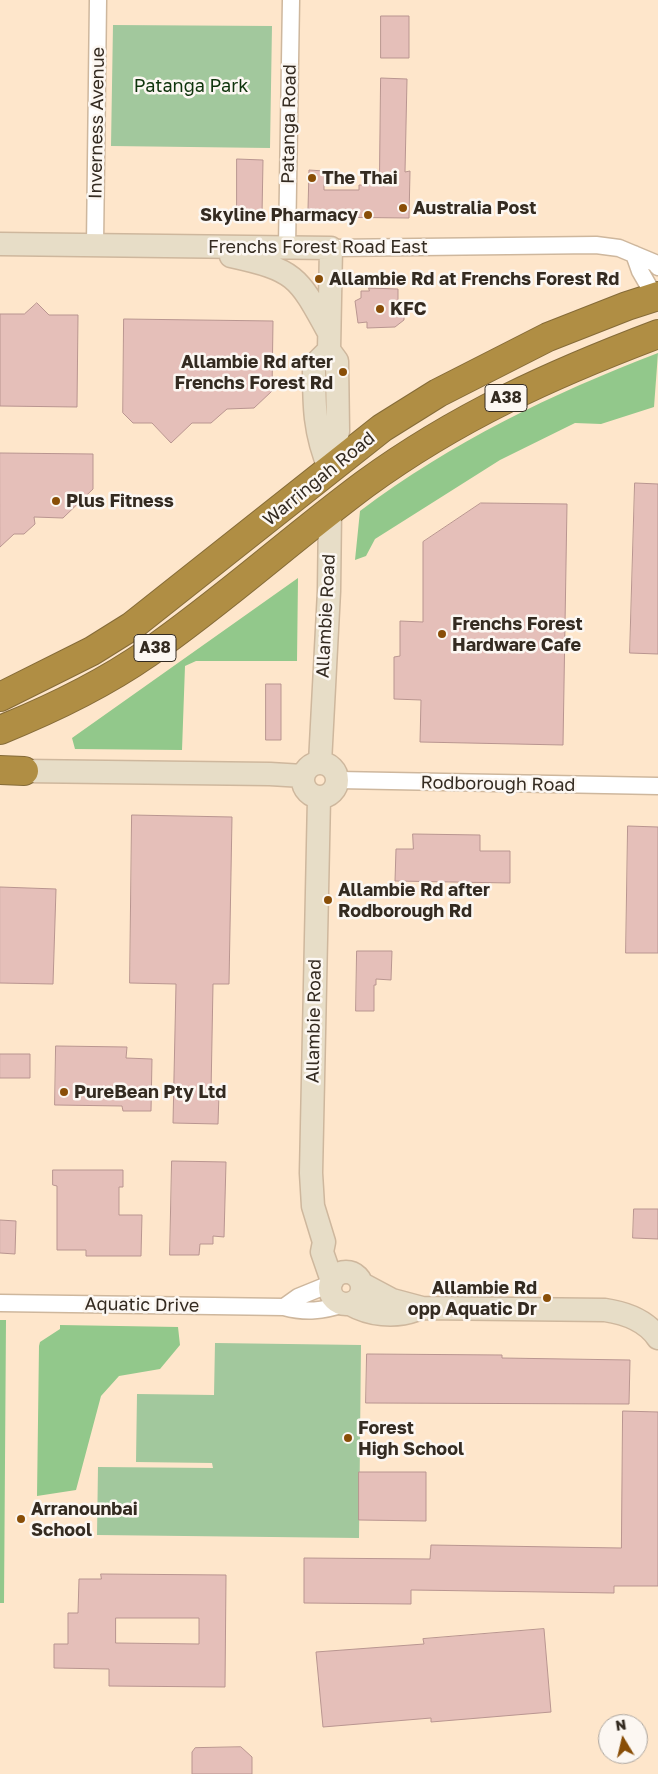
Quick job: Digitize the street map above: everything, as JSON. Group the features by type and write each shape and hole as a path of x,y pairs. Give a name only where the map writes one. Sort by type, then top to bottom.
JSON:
{"highway":[{"name":"Warringah Road","path":"0,697 92,651 132,626 382,428 490,365 548,337 627,306 657,297"},
{"name":"Warringah Road","path":"0,730 50,710 110,678 147,654 210,608 330,512 401,460 467,418 579,364 658,334"},
{"name":"Allambie Road","path":"330,470 330,512"}],"main road":[{"name":"Frenchs Forest Road East","path":"0,244 331,248"},
{"path":"180,247 258,262 287,273 303,288 329,341"},
{"name":"Allambie Road","path":"330,470 338,431 337,362 329,341 331,248"},
{"name":"Allambie Road","path":"311,770 329,591 330,512"},
{"path":"12,771 270,774 330,766 337,775 338,780 330,795 320,798 306,791 311,770"},
{"name":"Allambie Road","path":"320,798 311,1173 313,1206 324,1242 322,1252 343,1280"},
{"path":"343,1280 358,1299 347,1304"},
{"path":"343,1280 392,1300 422,1308 605,1310 624,1313 640,1322 658,1338"},
{"path":"347,1304 362,1311 387,1315 405,1314 422,1308"}],"street":[{"name":"Inverness Avenue","path":"94,245 98,0"},
{"name":"Patanga Road","path":"287,247 291,0"},
{"name":"Frenchs Forest Road East","path":"331,248 596,245 619,248 658,266"},
{"path":"634,254 640,272 657,297"},
{"name":"Rodborough Road","path":"338,780 658,786"},
{"name":"Aquatic Drive","path":"284,1306 298,1297 343,1280"},
{"name":"Aquatic Drive","path":"0,1304 284,1306 301,1312 320,1311 347,1304"}],"green space":[{"name":"Patanga Park","path":"113,25 272,26 270,148 111,146"},
{"path":"658,353 654,407 601,424 575,423 500,460 375,539 366,556 355,560 360,511 395,486 467,441 503,422 579,385"},
{"path":"298,578 297,661 196,661 185,666 182,750 75,749 72,738"},
{"path":"0,1320 6,1320 4,1603 0,1603"},
{"path":"60,1325 178,1327 180,1345 160,1369 119,1376 101,1396 76,1490 37,1496 39,1346 40,1342 60,1329"},
{"path":"215,1343 361,1345 359,1538 97,1535 98,1467 213,1468 212,1463 136,1462 137,1394 214,1395"}],"building":[{"path":"381,16 409,16 409,58 381,58"},
{"path":"381,78 407,79 405,172 410,171 409,218 316,217 308,209 309,170 324,171 324,190 359,190 359,185 379,185"},
{"path":"237,159 263,160 262,215 237,215"},
{"name":"KFC","path":"369,288 398,289 398,303 404,302 404,320 395,327 367,328 367,322 358,323 355,301 361,298 361,291 369,291"},
{"path":"37,303 49,315 78,315 77,407 0,406 0,314 24,314"},
{"path":"124,319 273,321 272,391 254,408 227,409 211,423 192,423 171,443 152,423 133,423 123,413"},
{"path":"0,453 93,454 93,489 63,518 34,517 35,524 24,534 14,534 0,547"},
{"path":"635,483 658,484 658,654 630,653"},
{"path":"481,503 567,504 563,745 420,742 421,700 394,699 394,657 400,656 400,621 423,622 423,542"},
{"path":"266,684 281,684 281,740 266,740"},
{"path":"132,815 232,817 229,984 213,984 211,1093 219,1093 218,1124 173,1123 176,984 130,983"},
{"path":"628,826 658,827 658,953 626,953"},
{"path":"413,834 480,835 480,851 510,851 510,883 395,881 396,849 413,849"},
{"path":"0,887 56,889 53,984 0,983"},
{"path":"357,951 392,951 391,980 376,979 376,985 374,985 374,1011 356,1011"},
{"path":"56,1046 127,1047 126,1058 152,1059 151,1111 123,1111 122,1106 55,1105"},
{"path":"0,1054 30,1054 30,1078 0,1078"},
{"path":"172,1161 226,1162 224,1237 213,1236 213,1244 200,1244 199,1255 170,1255"},
{"path":"53,1170 123,1170 123,1187 119,1187 119,1215 142,1215 141,1256 86,1256 86,1250 57,1250 57,1186 53,1185"},
{"path":"634,1209 658,1209 658,1239 633,1238"},
{"path":"0,1220 16,1221 15,1254 0,1253"},
{"path":"367,1354 502,1355 502,1358 630,1360 629,1404 366,1403"},
{"path":"623,1411 658,1412 658,1586 614,1586 614,1593 411,1590 411,1604 304,1603 304,1558 430,1559 431,1545 621,1548"},
{"path":"359,1472 426,1472 426,1521 359,1520"},
{"path":"101,1574 226,1575 225,1687 109,1686 109,1669 54,1668 54,1644 68,1644 68,1613 78,1613 79,1579 101,1579","holes":["116,1618 199,1618 199,1644 116,1643"]},
{"path":"544,1629 551,1712 431,1722 431,1718 323,1727 316,1652 424,1644 423,1639"},
{"path":"241,1747 252,1757 252,1774 192,1774 192,1752 195,1748"}],"place":[{"name":"The Thai","path":"312,178"},
{"name":"Australia Post","path":"403,208"},
{"name":"Skyline Pharmacy","path":"368,215"},
{"name":"Allambie Rd at Frenchs Forest Rd","path":"319,279"},
{"name":"KFC","path":"380,309"},
{"name":"Allambie Rd after Frenchs Forest Rd","path":"343,372"},
{"name":"Plus Fitness","path":"56,501"},
{"name":"Frenchs Forest Hardware Cafe","path":"442,634"},
{"name":"Allambie Rd after Rodborough Rd","path":"328,900"},
{"name":"PureBean Pty Ltd","path":"64,1092"},
{"name":"Allambie Rd opp Aquatic Dr","path":"547,1298"},
{"name":"Forest High School","path":"348,1438"},
{"name":"Arranounbai School","path":"21,1519"}]}
